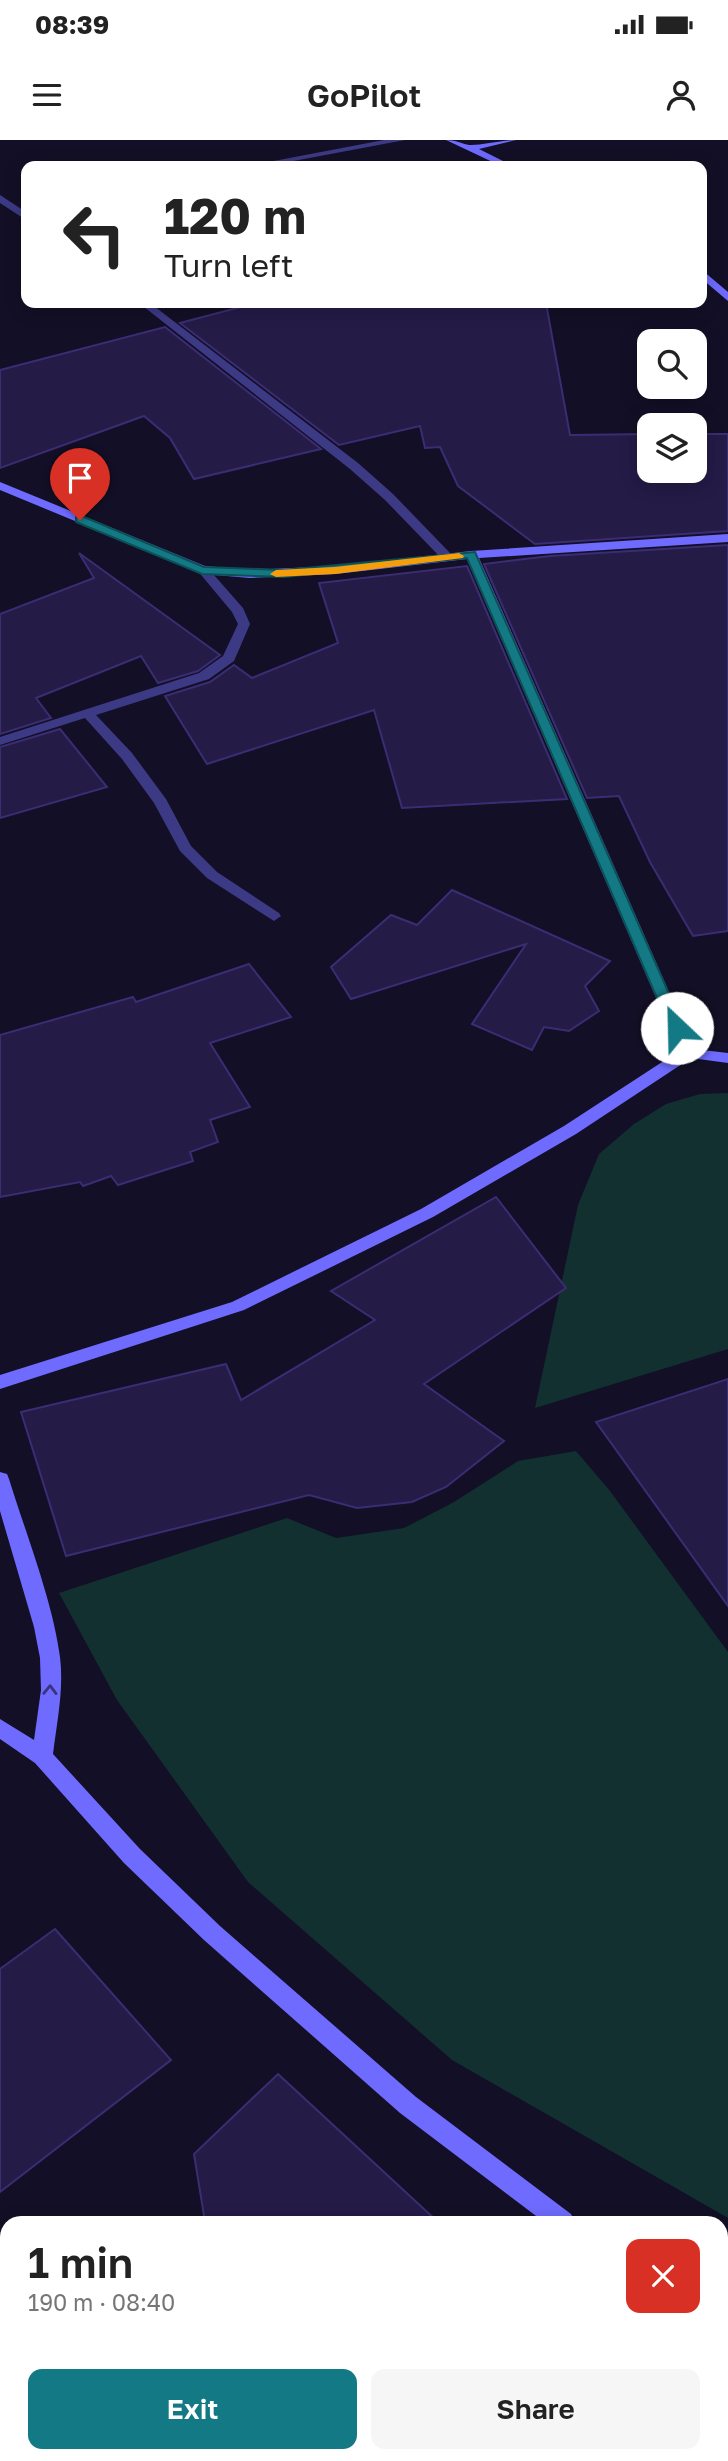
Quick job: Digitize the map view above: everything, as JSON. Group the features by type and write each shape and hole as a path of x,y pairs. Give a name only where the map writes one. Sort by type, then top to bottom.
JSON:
{"street":[{"path":"311,161 400,140"},
{"path":"451,140 497,161"},
{"path":"470,148 511,140"},
{"path":"0,198 21,214"},
{"path":"0,211 21,207"},
{"path":"707,278 728,298"},
{"path":"150,308 354,466 389,497 447,557"},
{"path":"0,486 202,570 284,574 471,555 728,538"},
{"path":"471,555 688,1053"},
{"path":"0,741 187,683 229,659 244,624 238,611 202,570"},
{"path":"86,713 127,756 160,802 185,848 212,875 274,916"},
{"path":"0,1382 239,1306 427,1213 570,1130 688,1053 728,1058"},
{"path":"0,1479 44,1627 50,1658 51,1690 42,1757"},
{"path":"0,1728 42,1757 132,1857 212,1933 408,2105 555,2216"}],"green space":[{"path":"728,1093 728,1349 535,1408 578,1205 599,1154 634,1124 666,1104 700,1094"},
{"path":"576,1451 610,1491 728,1652 728,2216 452,2060 248,1882 117,1700 59,1593 287,1518 336,1538 404,1528 454,1502 518,1461"}],"building":[{"path":"237,308 547,308 570,435 637,434 637,483 707,483 707,434 728,434 728,531 535,544 458,486 440,447 425,448 420,426 339,445 180,323"},
{"path":"165,327 321,449 194,479 170,438 144,416 0,468 0,370"},
{"path":"728,545 728,931 693,936 650,862 619,796 587,798 484,564 550,556"},
{"path":"79,553 220,655 198,671 158,683 141,656 36,698 51,718 0,734 0,614 94,578"},
{"path":"467,566 567,799 402,808 374,710 207,764 165,696 210,682 234,665 252,678 338,643 319,583"},
{"path":"60,729 107,787 0,818 0,747"},
{"path":"452,890 610,961 585,986 599,1011 569,1031 544,1027 532,1050 472,1024 526,944 351,999 331,967 391,915 417,925"},
{"path":"249,964 291,1017 210,1043 250,1107 210,1120 218,1142 190,1152 193,1161 118,1185 111,1176 83,1186 80,1182 0,1197 0,1035 133,997 136,1002"},
{"path":"496,1197 566,1288 424,1384 504,1441 446,1487 412,1502 357,1508 309,1495 66,1556 21,1412 226,1364 241,1400 375,1320 331,1291"},
{"path":"728,1379 728,1606 596,1422"},
{"path":"55,1929 171,2060 0,2192 0,1969"},
{"path":"278,2074 432,2216 204,2216 194,2154"}],"slow traffic":[{"path":"276,574 459,556"}],"route":[{"path":"80,520 202,570 284,574 471,555 677,1028"}]}
